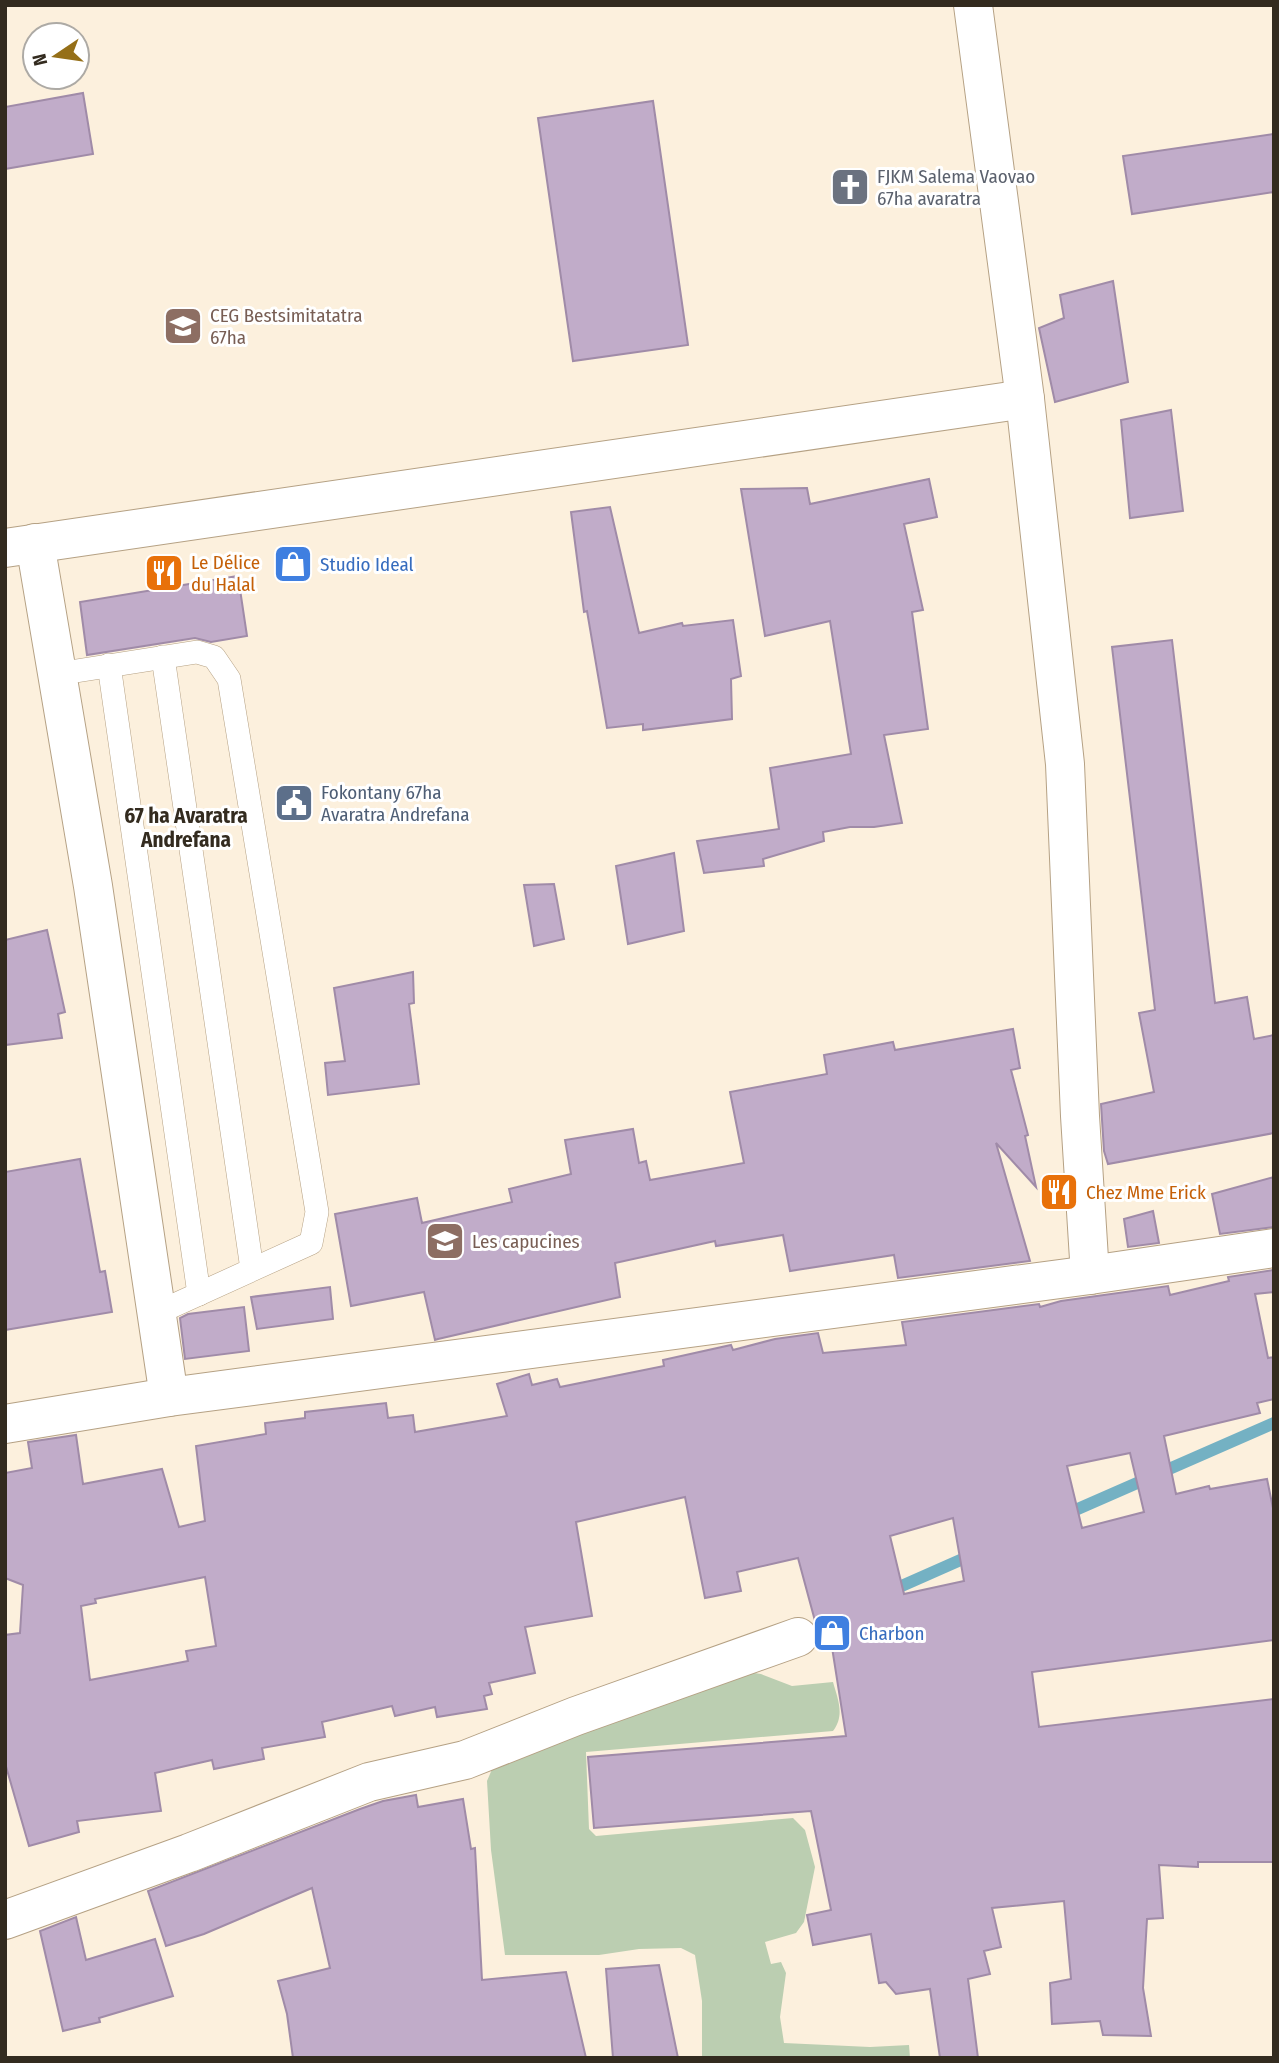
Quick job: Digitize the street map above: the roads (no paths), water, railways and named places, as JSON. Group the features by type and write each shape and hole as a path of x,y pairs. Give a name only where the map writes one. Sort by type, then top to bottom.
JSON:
{"street":[{"path":"973,5 1026,399 1065,764 1079,1102 1090,1275"},
{"path":"169,1396 93,886 57,674 20,546 1026,399"},
{"path":"5,1424 169,1396 1090,1275 1274,1248"},
{"path":"5,1920 189,1853 369,1782 465,1760 576,1716 798,1637"},
{"path":"5,1902 116,1858 352,1777 369,1782"}],"lane":[{"path":"57,674 197,652 214,657 229,678 317,1212 311,1243 157,1313"},
{"path":"163,657 252,1269"},
{"path":"109,665 199,1294"}],"waterway":[{"path":"1064,1515 1274,1423"},
{"path":"888,1592 974,1554"}],"place":[{"name":"FJKM Salema Vaovao 67ha avaratra","path":"850,187"},
{"name":"CEG Bestsimitatatra 67ha","path":"183,326"},
{"name":"Studio Ideal","path":"293,564"},
{"name":"Le Délice du Halal","path":"164,573"},
{"name":"Fokontany 67ha Avaratra Andrefana","path":"294,803"},
{"name":"Chez Mme Erick","path":"1059,1192"},
{"name":"Les capucines","path":"445,1241"},
{"name":"Charbon","path":"832,1633"}],"district":[{"name":"67 ha Avaratra Andrefana","path":"186,828"}]}
